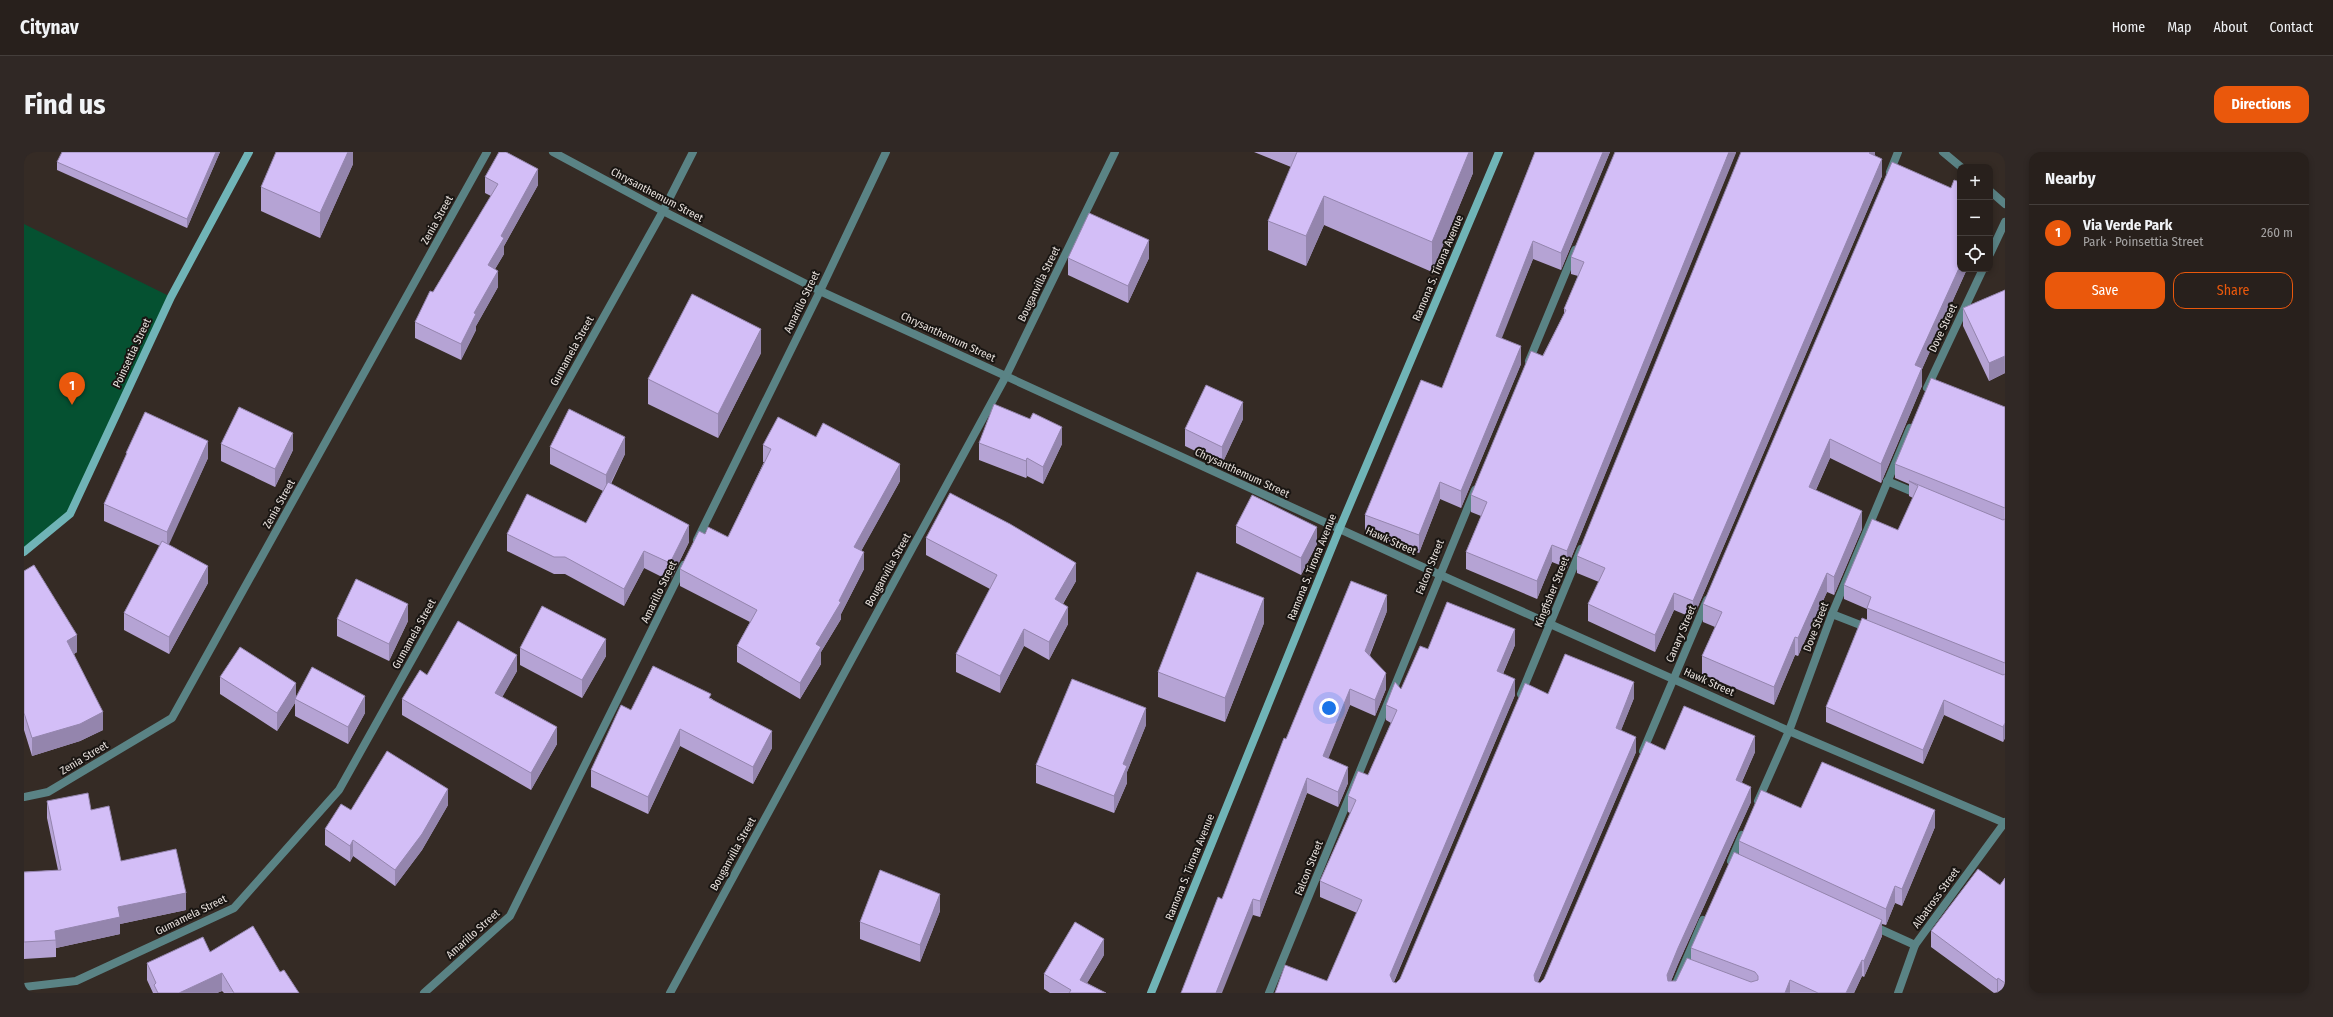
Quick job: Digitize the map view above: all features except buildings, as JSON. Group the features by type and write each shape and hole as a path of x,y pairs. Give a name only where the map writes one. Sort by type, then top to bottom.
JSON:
{"street":[{"name":"Poinsettia Street","path":"24,552 70,514 171,297 250,152"},
{"name":"Zenia Street","path":"24,796 48,792 172,718 487,152"},
{"name":"Chrysanthemum Street","path":"553,152 663,211 820,291 1339,530"},
{"name":"Gumamela Street","path":"24,987 76,981 234,908 339,790 663,211 693,152"},
{"name":"Amarillo Street","path":"694,546 820,291 886,152"},
{"name":"Bouganvilla Street","path":"670,993 1006,376 1115,152"},
{"name":"Ramona S. Tirona Avenue","path":"1151,993 1339,530 1499,152"},
{"path":"1886,181 1898,152"},
{"path":"1943,152 1957,164"},
{"path":"1993,194 2005,204"},
{"path":"1993,248 2005,222"},
{"path":"1525,370 1580,239"},
{"name":"Dove Street","path":"1923,398 1933,386 1982,272"},
{"name":"Dove Street","path":"1754,810 1789,731 1832,614 1914,419"},
{"name":"Falcon Street","path":"1269,993 1479,479"},
{"path":"1888,481 1924,496"},
{"name":"Hawk Street","path":"1339,530 1789,731 2005,822"},
{"name":"Kingfisher Street","path":"1518,703 1584,542"},
{"name":"Amarillo Street","path":"424,993 510,916 686,560"},
{"name":"Canary Street","path":"1639,759 1711,591"},
{"path":"1832,614 1875,631"},
{"name":"Albatross Street","path":"1898,993 1915,946 2005,822"},
{"path":"1732,864 1747,824"},
{"path":"1672,993 1686,967 1708,910"},
{"path":"1865,923 1915,946"}],"green space":[{"path":"24,224 171,297 70,514 24,552"}],"place":[{"name":"Via Verde Park","path":"72,405"}]}
